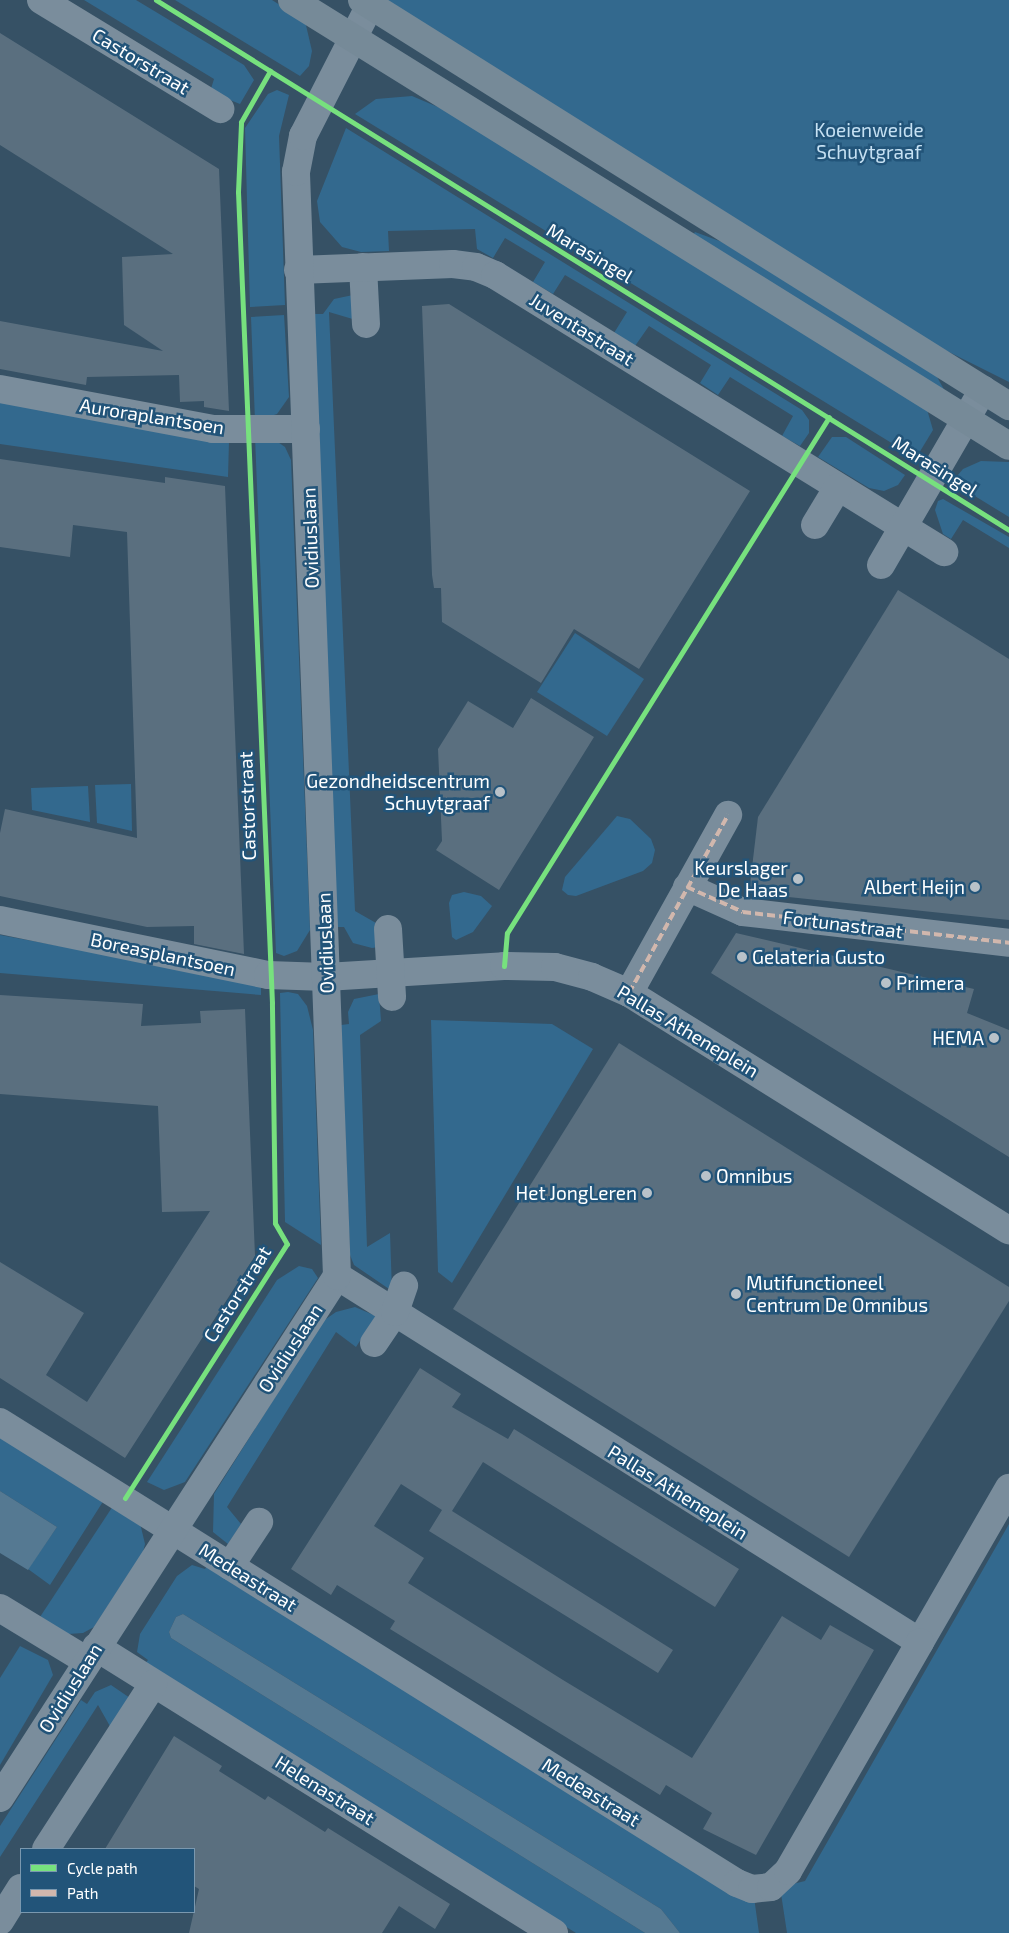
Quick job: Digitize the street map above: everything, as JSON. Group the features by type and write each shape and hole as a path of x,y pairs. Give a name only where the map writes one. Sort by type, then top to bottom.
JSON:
{"street":[{"name":"Castorstraat","path":"40,0 220,109"},
{"path":"292,0 1009,446"},
{"path":"366,3 1009,406"},
{"name":"Ovidiuslaan","path":"0,1798 91,1654 337,1276 306,429 298,270 296,172 303,136 352,37 366,3"},
{"name":"Juventastraat","path":"298,270 453,264 476,267 495,274 944,552"},
{"path":"363,267 366,324"},
{"name":"Auroraplantsoen","path":"0,389 213,429 306,429"},
{"path":"881,565 983,390"},
{"path":"815,525 838,487"},
{"path":"628,992 728,815"},
{"name":"Fortunastraat","path":"687,887 744,912 1007,946"},
{"name":"Boreasplantsoen","path":"0,920 231,969 268,975 326,977"},
{"path":"388,930 391,985"},
{"name":"Pallas Atheneplein","path":"326,977 391,985 555,967 628,992 1009,1230"},
{"name":"Pallas Atheneplein","path":"337,1276 920,1642"},
{"path":"374,1343 395,1312 404,1286"},
{"name":"Medeastraat","path":"0,1422 737,1883 752,1889 771,1887 788,1871 920,1642"},
{"path":"920,1642 1009,1488"},
{"path":"230,1566 259,1522"},
{"name":"Helenastraat","path":"0,1608 153,1684 554,1933"},
{"path":"47,1848 153,1684"},
{"path":"0,1921 20,1890"}],"green space":[{"path":"84,0 136,0 244,65 254,80 240,104 210,92 214,79"},
{"path":"175,0 272,0 305,21 312,51 309,66 300,76"},
{"name":"Koeienweide Schuytgraaf","path":"376,0 1009,0 1009,382 925,340"},
{"path":"277,90 289,95 279,136 285,305 250,307 245,128 268,94"},
{"path":"412,96 459,116 926,406 933,430 916,458 355,114 376,99"},
{"path":"346,128 802,410 809,420 809,433 800,446 782,436 793,416 730,377 718,395 700,383 711,365 649,326 635,346 614,333 627,312 565,275 553,294 533,282 545,262 505,238 493,258 477,249 475,229 388,231 389,251 361,252 342,247 320,222 317,201"},
{"path":"695,232 744,250 930,364 947,395 692,237"},
{"path":"353,295 356,320 329,312 355,911 376,923 378,947 372,948 353,943 344,927 337,927 313,314 323,314 334,299"},
{"path":"284,315 289,397 277,414 255,421 251,317"},
{"path":"0,399 229,441 228,477 0,444"},
{"path":"255,437 272,438 285,447 291,460 310,930 297,951 284,956 276,953"},
{"path":"832,437 846,437 905,475 898,485 884,491 869,488 818,457"},
{"path":"981,461 1009,462 1009,517 952,482 963,469"},
{"path":"943,499 1009,537 1009,548 963,520 951,539 943,534 935,510 938,501"},
{"path":"575,633 644,679 607,736 537,692"},
{"path":"131,784 132,831 97,823 95,785"},
{"path":"88,786 90,822 32,810 31,788"},
{"path":"617,816 630,819 651,839 655,850 652,863 643,871 576,896 568,895 562,890 565,877"},
{"path":"464,892 481,896 492,906 473,932 456,940 452,937 449,903 452,895"},
{"path":"0,935 261,983 261,995 0,973"},
{"path":"280,993 298,994 307,1006 313,1030 321,1245 285,1222"},
{"path":"379,994 381,1021 360,1035 367,1247 390,1233 392,1291 354,1265 350,1255 341,1025 349,1024 348,1012 354,999"},
{"path":"431,1020 552,1024 593,1049 452,1283 438,1272"},
{"path":"299,1266 312,1269 318,1278 185,1482 164,1490 147,1482 277,1280"},
{"path":"355,1307 376,1316 356,1347 336,1332 227,1507 241,1524 228,1544 213,1532 214,1494 323,1321 336,1312"},
{"path":"0,1435 104,1500 50,1585 28,1569 57,1527 0,1491"},
{"path":"113,1506 140,1523 145,1544 143,1552 94,1627 83,1633 68,1634 40,1617"},
{"path":"1009,1524 1009,1933 787,1933 780,1887 805,1881"},
{"path":"209,1563 754,1897 759,1933 680,1933 661,1909 183,1614 176,1617 169,1632 171,1638 645,1933 576,1933 143,1666 148,1660 137,1652 140,1634 177,1576 192,1565 205,1569"},
{"path":"20,1646 48,1660 53,1675 0,1765 0,1678"},
{"path":"111,1685 130,1698 111,1728 98,1705 0,1857 0,1826 81,1700 87,1704 95,1692"}],"shaded area":[{"path":"0,1491 57,1527 28,1570 0,1553"},
{"path":"183,1614 661,1909 680,1933 645,1933 171,1638 169,1632 176,1617"}],"building":[{"path":"0,33 219,169 229,411 204,407 204,401 180,402 179,375 87,377 86,385 0,369 0,321 163,351 124,325 122,257 173,254 0,145"},
{"path":"449,304 750,491 639,669 574,629 541,683 442,622 441,588 434,588 432,575 422,306"},
{"path":"0,459 165,483 165,477 225,486 244,954 194,944 194,926 147,927 0,896 0,833 5,809 137,838 127,532 73,525 70,557 0,547"},
{"path":"898,590 1009,659 1009,920 749,893 758,817"},
{"name":"Gezondheidscentrum Schuytgraaf","path":"531,698 594,737 499,890 436,850 442,841 438,749 468,701 513,728"},
{"path":"736,933 974,989 967,1013 1009,1030 1009,1157 711,973"},
{"path":"0,995 143,1004 141,1026 201,1023 200,1011 245,1009 255,1256 125,1458 0,1378 0,1262 84,1313 46,1375 87,1402 210,1211 162,1212 158,1106 0,1094"},
{"name":"Mutifunctioneel Centrum De Omnibus","path":"619,1043 1009,1287 1009,1301 849,1557 453,1309"},
{"path":"420,1368 461,1394 452,1407 508,1439 514,1429 739,1569 715,1607 483,1462 452,1511 673,1650 658,1673 429,1531 442,1510 401,1484 374,1526 424,1558 408,1583 563,1680 692,1758 782,1616 821,1640 830,1625 874,1650 756,1855 703,1829 712,1813 666,1785 660,1795 390,1629 395,1621 337,1585 331,1595 291,1569"},
{"path":"174,1736 222,1766 219,1771 265,1800 268,1796 325,1832 328,1828 450,1904 435,1929 399,1906 382,1933 189,1933 199,1889 195,1887 195,1848 106,1848"}],"marked path":[{"path":"629,993 728,815"},
{"path":"687,887 743,912 1009,943"}],"cycle path":[{"name":"Marasingel","path":"156,0 1009,530"},
{"path":"125,1498 287,1244 275,1223 272,1003 238,192 241,122 270,71"},
{"path":"504,966 507,933 829,417"}],"place":[{"name":"Gezondheidscentrum Schuytgraaf","path":"500,792"},
{"name":"Keurslager De Haas","path":"798,879"},
{"name":"Albert Heijn","path":"975,887"},
{"name":"Gelateria Gusto","path":"742,957"},
{"name":"Primera","path":"886,983"},
{"name":"HEMA","path":"994,1038"},
{"name":"Omnibus","path":"706,1176"},
{"name":"Het JongLeren","path":"647,1193"},
{"name":"Mutifunctioneel Centrum De Omnibus","path":"736,1294"}]}
